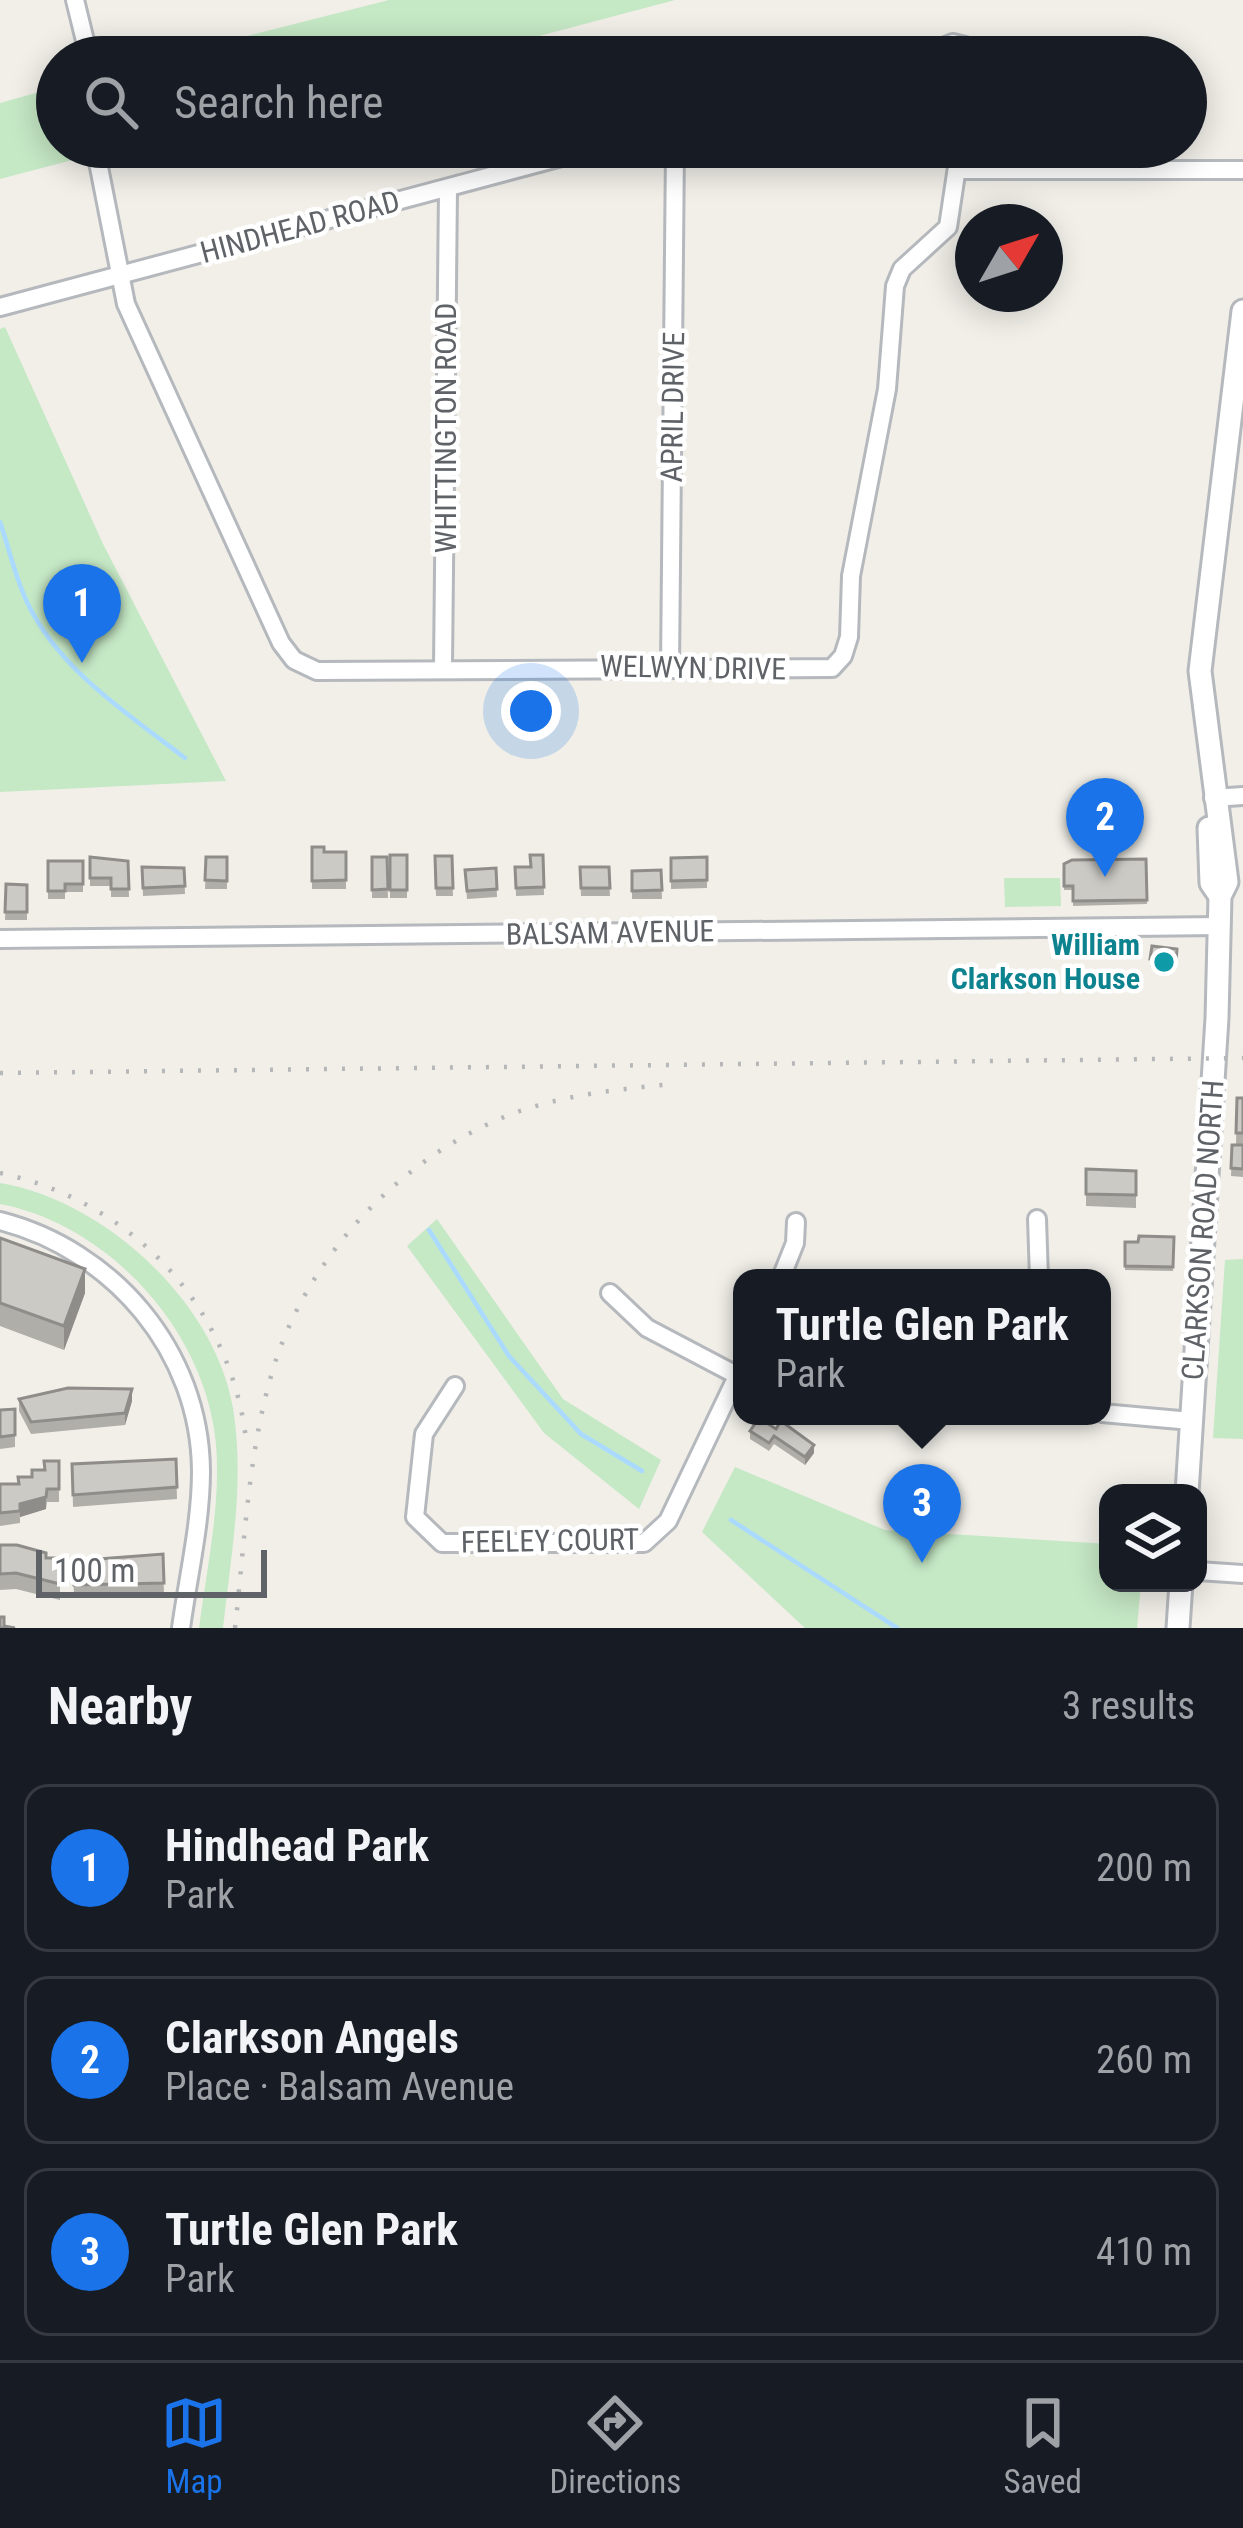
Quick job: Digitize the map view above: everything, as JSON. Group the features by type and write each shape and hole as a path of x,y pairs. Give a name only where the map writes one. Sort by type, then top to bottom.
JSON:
{"street":[{"path":"75,0 84,36"},
{"name":"WELWYN DRIVE","path":"99,168 126,304 281,643 294,660 317,671 443,666 832,668 843,656 851,576 887,389 895,286 902,269 948,227 960,170"},
{"name":"HINDHEAD ROAD","path":"0,307 524,168"},
{"name":"APRIL DRIVE","path":"670,668 675,168"},
{"path":"960,170 1243,170"},
{"name":"WHITTINGTON ROAD","path":"443,666 448,189"},
{"name":"CLARKSON ROAD NORTH","path":"1187,1484 1221,926 1220,896 1211,883 1208,823 1214,805 1200,671 1243,311"},
{"path":"1214,805 1243,796"},
{"name":"BALSAM AVENUE","path":"0,939 1221,926"},
{"path":"1037,1219 1039,1269"},
{"path":"0,1221 56,1241 109,1276 148,1317 176,1365 194,1414 201,1473 181,1628"},
{"path":"785,1269 795,1243 796,1222"},
{"path":"610,1294 647,1328 733,1370"},
{"name":"FEELEY COURT","path":"455,1385 424,1434 416,1517 422,1529 442,1543 644,1543 668,1521 733,1387"},
{"path":"1111,1414 1191,1420"},
{"path":"1207,1572 1243,1574"},
{"path":"1178,1628 1180,1592"}],"green space":[{"path":"389,0 675,0 539,36 247,36"},
{"path":"36,93 36,168 42,168 0,179 0,103"},
{"path":"5,327 103,544 226,781 0,792 0,329"},
{"path":"1004,878 1060,878 1061,906 1005,907"},
{"path":"0,1183 78,1210 115,1234 149,1262 204,1331 233,1408 238,1463 223,1628 199,1628 217,1467 208,1402 194,1362 146,1290 114,1260 79,1235 0,1204"},
{"path":"437,1219 563,1399 661,1460 639,1509 544,1433 407,1246"},
{"path":"1243,1259 1243,1439 1213,1438 1225,1260"},
{"path":"735,1467 885,1530 1099,1543 1099,1592 1140,1592 1137,1628 805,1628 702,1532"}],"building":[{"path":"312,847 346,852 346,880 312,881"},
{"path":"390,855 407,855 407,890 390,890"},
{"path":"530,855 543,855 544,887 516,888 515,867 531,867"},
{"path":"435,856 452,856 453,888 436,888"},
{"path":"90,857 128,861 129,889 111,889 111,878 90,878"},
{"path":"206,857 227,857 227,881 205,880"},
{"path":"372,857 387,857 388,889 372,890"},
{"path":"707,857 707,880 671,881 671,858"},
{"path":"1146,859 1147,900 1073,901 1073,886 1064,886 1064,864 1072,860"},
{"path":"48,861 83,861 83,884 48,891"},
{"path":"142,867 184,868 185,886 143,888"},
{"path":"580,867 609,867 610,888 581,888"},
{"path":"496,868 497,889 467,891 465,870"},
{"path":"661,870 662,890 632,891 632,871"},
{"path":"6,884 27,885 27,912 5,912"},
{"path":"1152,946 1177,949 1176,962 1150,959"},
{"path":"1237,1098 1243,1098 1243,1133 1236,1133"},
{"path":"1232,1145 1243,1145 1243,1169 1231,1168"},
{"path":"1086,1169 1136,1171 1136,1195 1086,1194"},
{"path":"1139,1236 1174,1237 1173,1267 1125,1266 1125,1242 1138,1242"},
{"path":"0,1238 85,1269 64,1326 0,1303"},
{"path":"68,1388 132,1389 125,1413 31,1422 19,1399"},
{"path":"15,1409 15,1435 0,1437 0,1410"},
{"path":"754,1425 776,1429 786,1425 814,1445 805,1457 774,1436 769,1443 750,1431"},
{"path":"176,1459 177,1487 73,1495 72,1464"},
{"path":"44,1461 59,1461 59,1489 47,1489 46,1497 20,1504 20,1511 0,1513 0,1484 19,1484 18,1477 45,1470"},
{"path":"0,1545 60,1558 60,1584 16,1573 0,1574"},
{"path":"163,1554 164,1583 74,1585 73,1561"}],"waterway":[{"path":"0,522 27,602 57,649 118,707 185,758"},
{"path":"429,1230 509,1356 581,1434 642,1471"},
{"path":"731,1520 897,1628"}],"railway":[{"path":"0,1073 1243,1058"},
{"path":"235,1628 248,1496 265,1398 290,1324 338,1245 402,1179 478,1129 558,1100 673,1084"},
{"path":"0,1173 49,1187 94,1209 134,1236 169,1270 199,1308 222,1351 238,1398 247,1448"}],"place":[{"name":"Hindhead Park","path":"82,663"},
{"name":"Clarkson Angels","path":"1105,877"},
{"name":"William Clarkson House","path":"1164,962"},
{"name":"Turtle Glen Park","path":"922,1563"}]}
